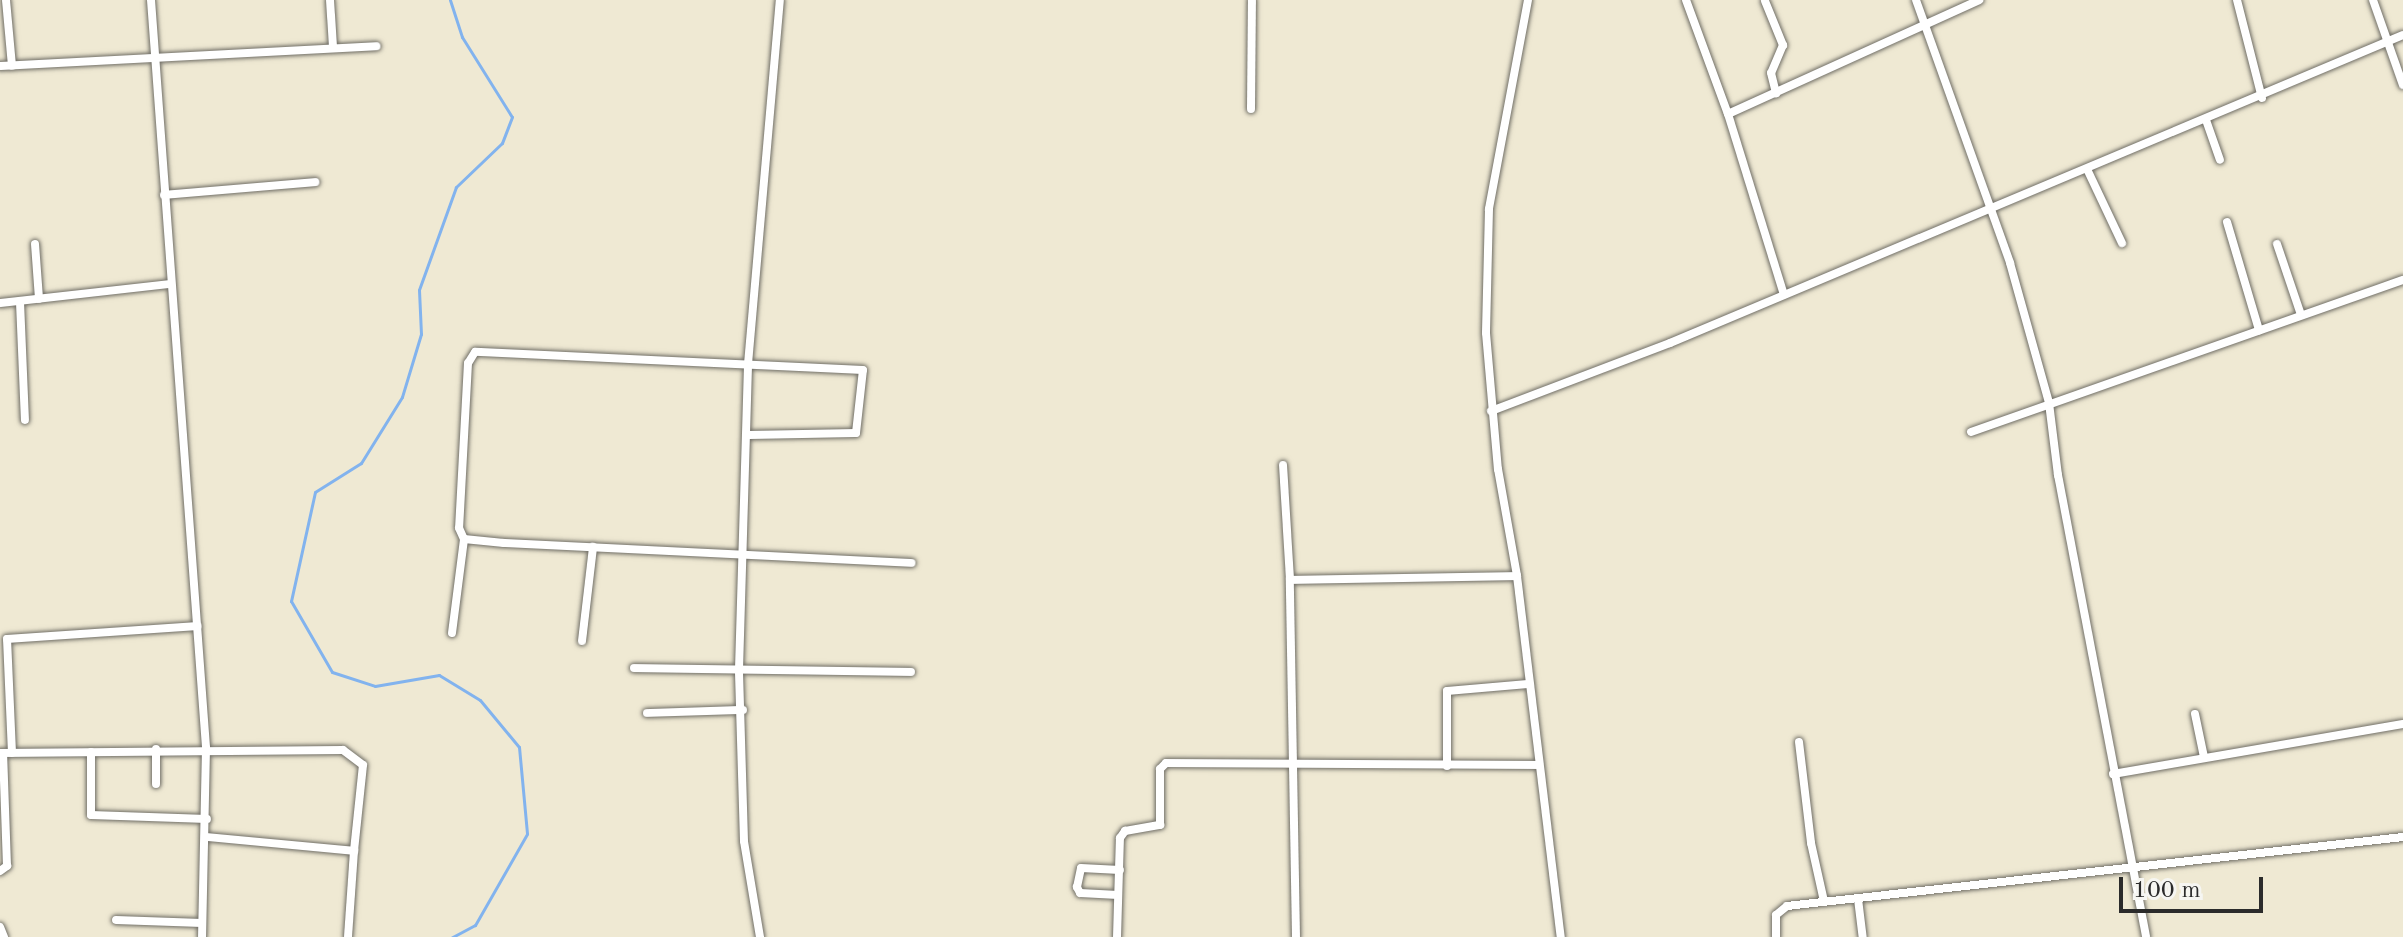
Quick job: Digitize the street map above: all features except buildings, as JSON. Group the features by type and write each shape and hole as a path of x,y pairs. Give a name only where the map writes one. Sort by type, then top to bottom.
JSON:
{"street":[{"path":"6,0 12,66"},
{"path":"151,0 169,284 206,748 207,837 202,937"},
{"path":"330,0 333,46"},
{"path":"760,937 744,841 743,710 739,669 749,435 748,364 780,0"},
{"path":"1251,109 1252,0"},
{"path":"1528,0 1489,209 1484,274 1491,411 1517,576 1561,937"},
{"path":"1686,0 1728,114 1784,295"},
{"path":"1916,0 1990,209 2049,403 2113,774 2146,937"},
{"path":"1728,114 1979,0"},
{"path":"2237,0 2262,98"},
{"path":"2373,0 2403,85"},
{"path":"1765,1 1783,45 1772,70 1776,93"},
{"path":"1491,411 1784,295 2262,98 2403,35"},
{"path":"0,66 376,46"},
{"path":"2206,120 2220,160"},
{"path":"2087,169 2122,243"},
{"path":"164,195 315,182"},
{"path":"2227,222 2259,330"},
{"path":"35,244 39,299"},
{"path":"2277,244 2301,315"},
{"path":"1971,432 2403,280"},
{"path":"0,303 169,284"},
{"path":"20,302 25,420"},
{"path":"452,633 464,539 458,514 468,363 475,352 856,366 863,373 856,433 749,435"},
{"path":"1283,465 1290,580 1296,937"},
{"path":"464,539 912,563"},
{"path":"582,641 593,547"},
{"path":"1290,580 1517,576"},
{"path":"0,871 7,866 5,753 8,638 198,626"},
{"path":"634,668 911,672"},
{"path":"1447,766 1447,691 1528,684"},
{"path":"647,713 743,710"},
{"path":"2195,714 2204,757"},
{"path":"2113,774 2403,724"},
{"path":"1799,742 1811,843 1824,901"},
{"path":"5,753 206,748 355,754 363,765 348,937"},
{"path":"156,749 156,784"},
{"path":"91,752 91,815 207,819"},
{"path":"1117,937 1122,833 1160,825 1163,764 1539,765"},
{"path":"207,837 354,851"},
{"path":"1776,937 1776,915 1782,908 1824,901 2403,837"},
{"path":"1118,895 1080,893 1077,887 1081,868 1120,870"},
{"path":"1858,899 1863,937"},
{"path":"116,920 202,923"},
{"path":"0,927 4,937"}],"waterway":[{"path":"450,0 462,37 512,117 502,143 456,187 419,290 421,334 402,397 361,463 315,492 291,601 332,672 375,686 439,675 480,700 519,747 527,834 475,925 452,937"}]}
